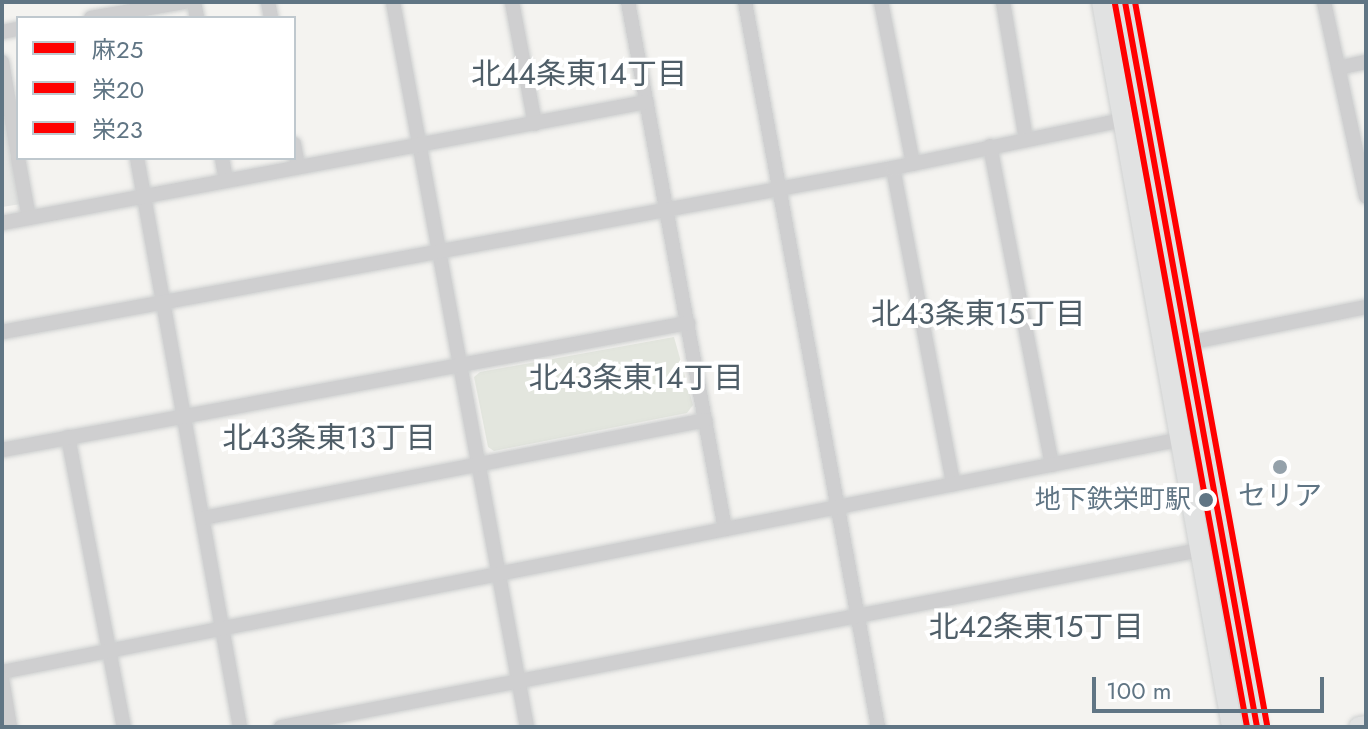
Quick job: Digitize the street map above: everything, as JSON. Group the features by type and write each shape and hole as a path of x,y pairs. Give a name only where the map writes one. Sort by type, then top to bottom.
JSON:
{"street":[{"path":"110,12 184,2"},
{"path":"393,2 527,727"},
{"path":"512,2 535,124"},
{"path":"628,2 725,529"},
{"path":"745,2 878,727"},
{"path":"881,2 913,164"},
{"path":"1003,2 1026,139"},
{"path":"1102,2 1232,727"},
{"path":"1125,2 1257,727"},
{"path":"1324,2 1366,197"},
{"path":"2,62 16,145"},
{"path":"1338,68 1366,62"},
{"path":"2,223 647,102"},
{"path":"2,332 667,211 1146,115"},
{"path":"990,146 1052,465"},
{"path":"296,156 298,167"},
{"path":"19,160 29,218"},
{"path":"137,160 240,727"},
{"path":"222,160 226,180"},
{"path":"893,168 953,484"},
{"path":"1163,348 1366,307"},
{"path":"2,450 688,323"},
{"path":"203,518 706,420"},
{"path":"2,672 223,625 1202,435"},
{"path":"68,437 124,727"},
{"path":"281,727 858,613 1199,550"},
{"path":"2,679 10,727"},
{"path":"1359,727 1366,726"}],"shaded area":[{"path":"2,102 21,204 2,207"},
{"path":"674,337 693,405 687,413 494,451 488,447 474,377 480,372"}],"transit line":[{"name":"麻25","path":"1125,2 1257,727"},
{"name":"栄23","path":"1135,2 1267,725"},
{"name":"栄20","path":"1115,4 1247,727"}],"place":[{"name":"セリア","path":"1280,467"},
{"name":"地下鉄栄町駅","path":"1206,500"}],"district":[{"name":"北44条東14丁目","path":"579,74"},
{"name":"北43条東15丁目","path":"978,314"},
{"name":"北43条東14丁目","path":"636,378"},
{"name":"北43条東13丁目","path":"329,438"},
{"name":"北42条東15丁目","path":"1036,627"}]}
